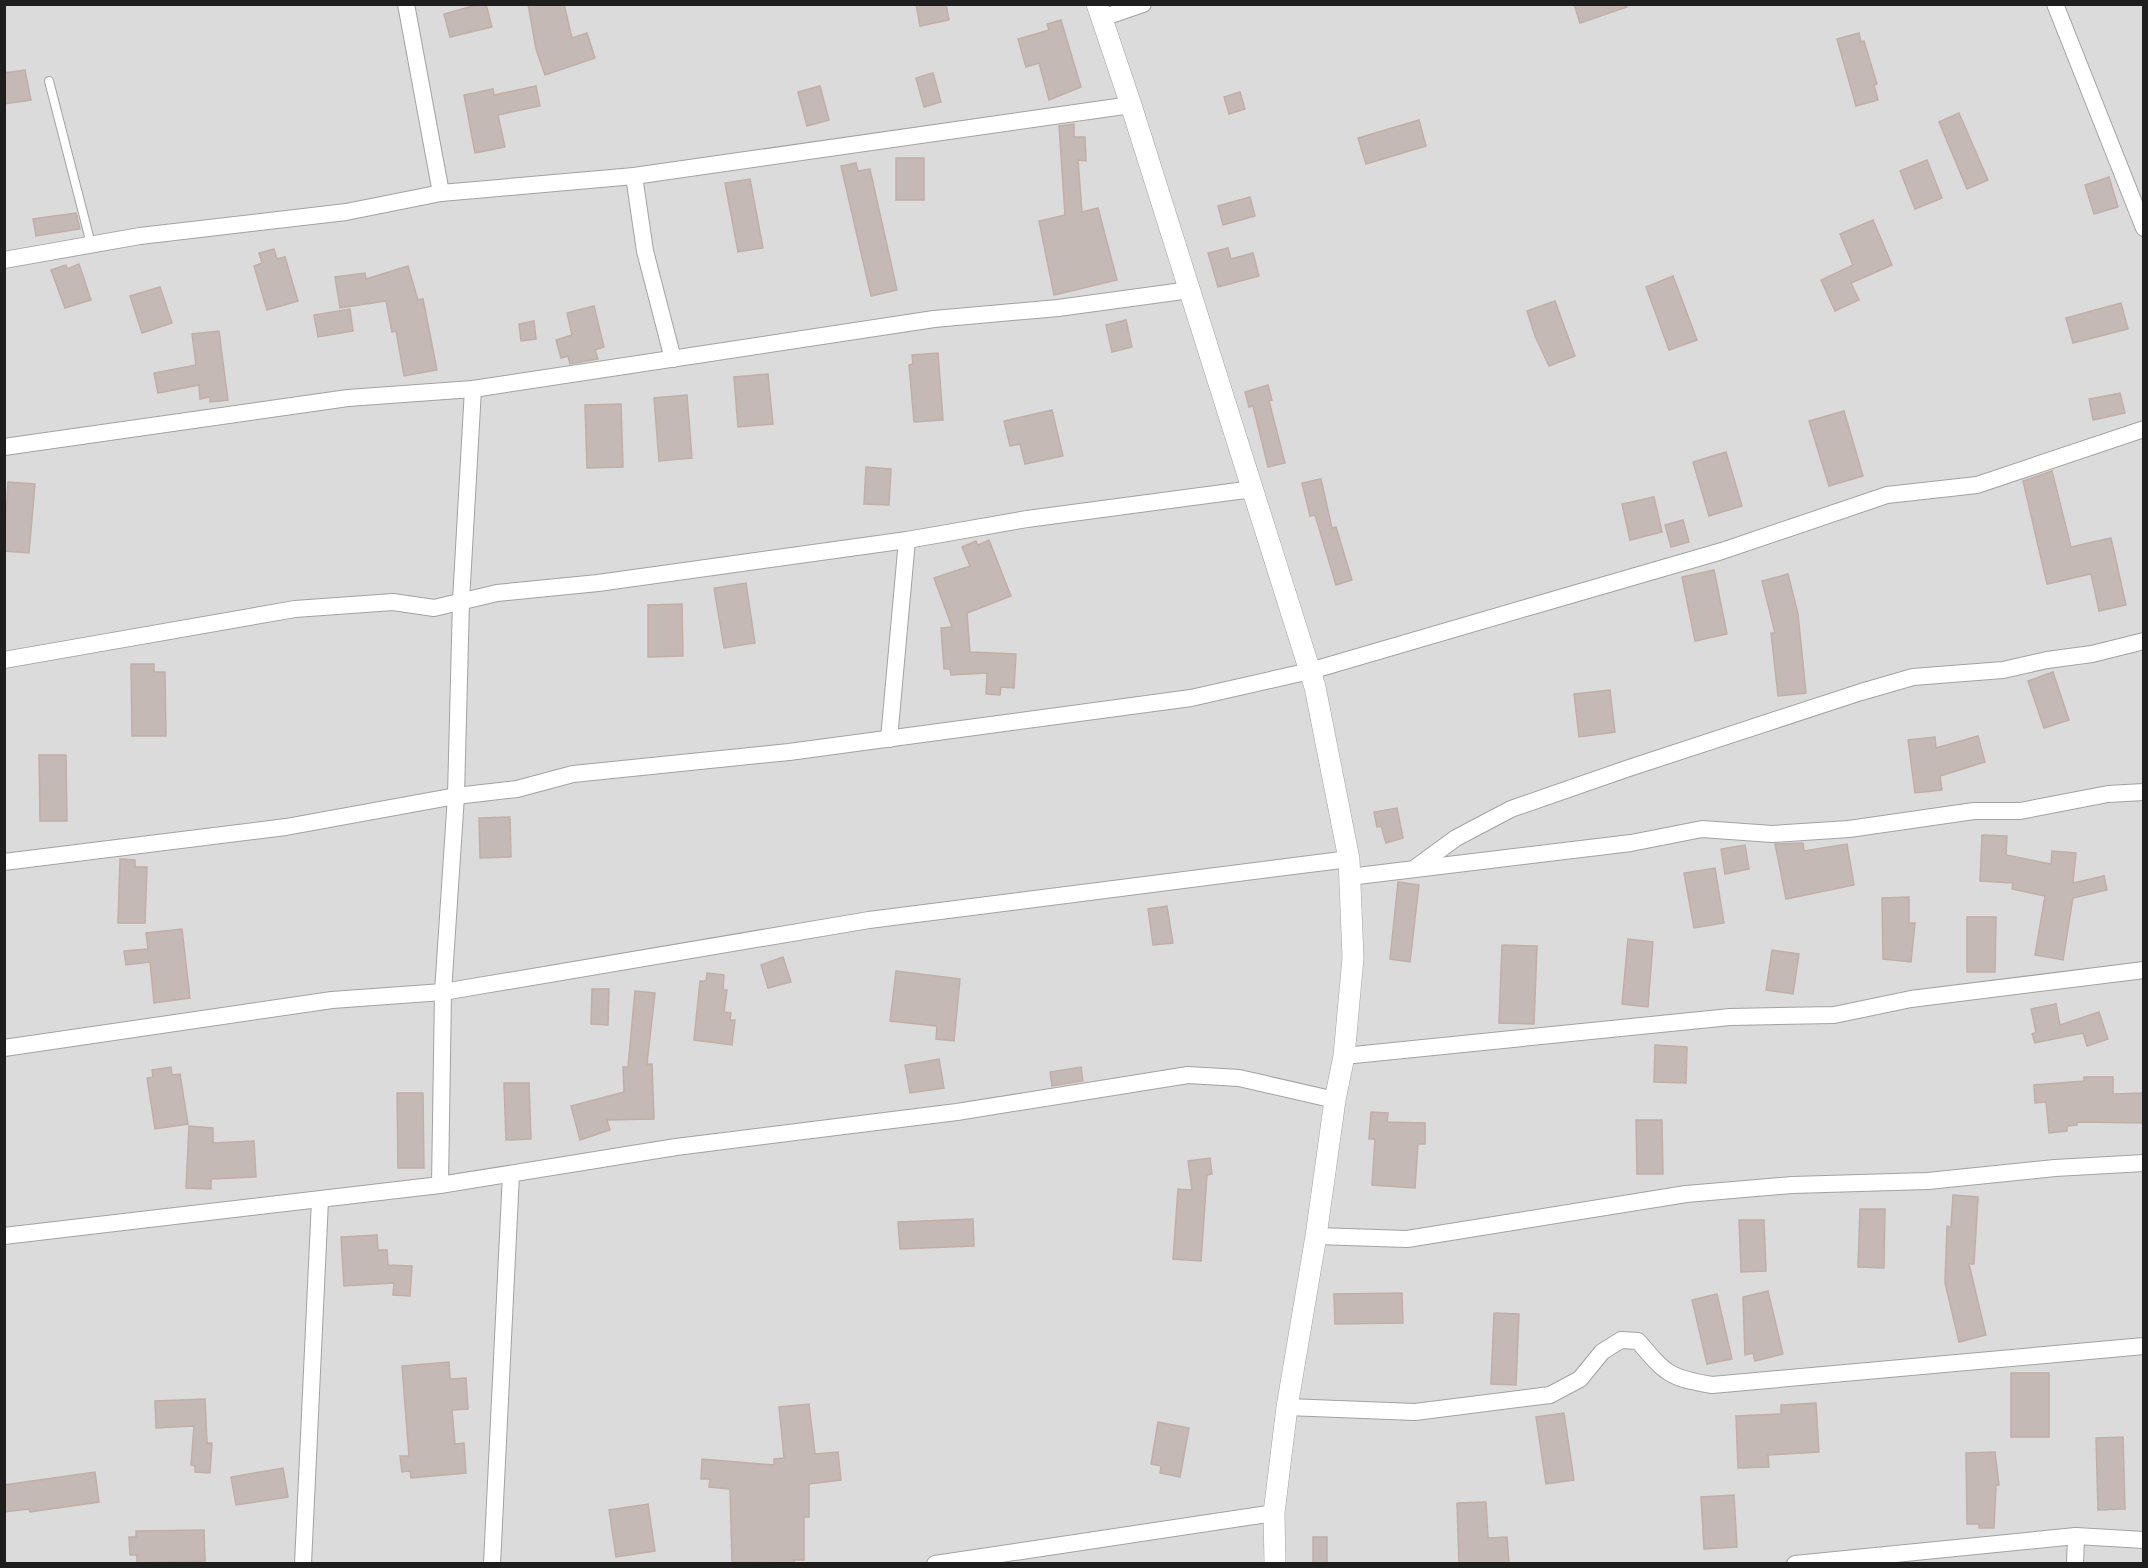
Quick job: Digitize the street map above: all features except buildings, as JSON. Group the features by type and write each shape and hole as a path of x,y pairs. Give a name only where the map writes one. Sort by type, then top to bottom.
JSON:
{"street":[{"path":"406,4 441,193"},
{"path":"1143,4 1099,11 1131,105 1310,671 1349,868 1353,958 1344,1056 1335,1100 1316,1236 1287,1407 1274,1513 1275,1563"},
{"path":"2055,4 2144,228"},
{"path":"4,260 91,244 346,212 441,193 634,176 1131,105"},
{"path":"634,176 645,251 673,359"},
{"path":"4,447 348,398 473,389 934,319 1058,308 1190,290"},
{"path":"440,1185 443,992 456,796 461,602 473,389"},
{"path":"4,862 286,827 456,796 517,789 573,774 778,753 1180,699 1310,671 1722,550 1887,495 1977,485 2144,429"},
{"path":"4,660 295,609 393,602 434,608 497,593 598,583 907,540 1027,519 1253,489"},
{"path":"889,739 907,540"},
{"path":"1414,868 1455,838 1511,809 1861,692 1912,677 2003,670 2047,660 2092,654 2144,641"},
{"path":"4,1048 332,1000 443,992 869,920 1349,868 1414,868 1619,844 1702,829 1772,834 1849,829 1974,811 2020,811 2108,794 2144,792"},
{"path":"1344,1056 1730,1017 1834,1015 1911,999 2144,970"},
{"path":"4,1236 440,1185 676,1147 957,1112 1188,1075 1239,1078 1335,1100"},
{"path":"1316,1236 1407,1239 1686,1194 1792,1185 1928,1181 2055,1168 2144,1163"},
{"path":"492,1563 511,1174"},
{"path":"303,1563 320,1200"},
{"path":"1287,1407 1415,1412 1550,1395 1580,1379 1602,1352 1621,1340 1638,1341 1660,1367 1680,1380 1713,1385 2144,1346"},
{"path":"935,1563 1274,1513"},
{"path":"2075,1563 2076,1536"},
{"path":"1795,1563 2076,1536 2144,1540"}],"lane":[{"path":"49,81 91,244"}],"shaded area":[{"path":"5,5 2143,5 2143,1563 5,1563"}]}
